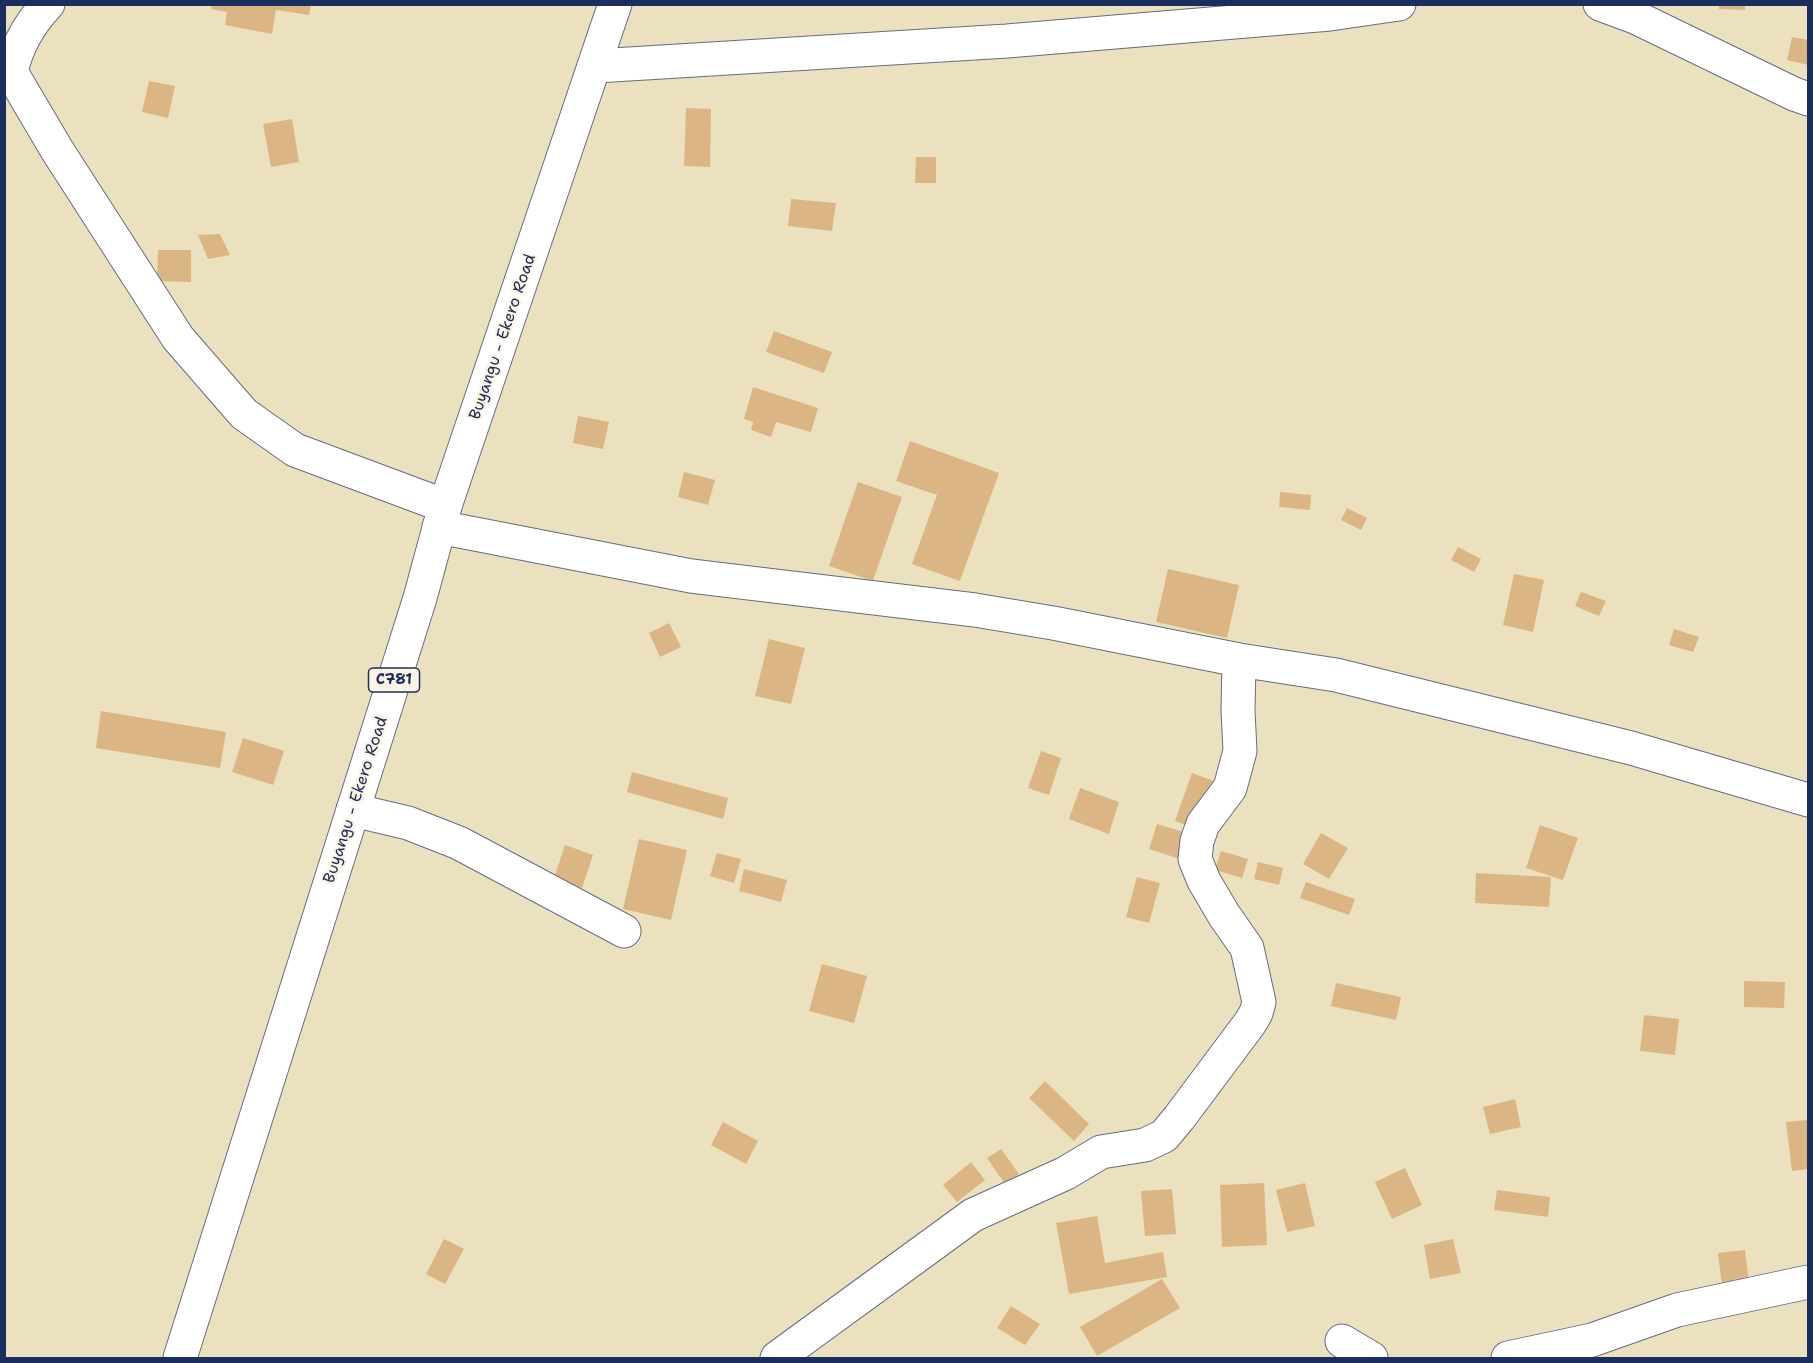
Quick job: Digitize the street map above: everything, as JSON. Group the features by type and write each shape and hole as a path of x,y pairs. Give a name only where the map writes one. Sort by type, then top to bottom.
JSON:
{"street":[{"path":"48,4 26,32 8,70 178,338 244,414 295,450 442,517 691,576 975,610 1239,660 1336,675 1631,748 1809,800"},
{"name":"Buyangu - Ekero Road","path":"180,1359 420,598 442,517 596,66 615,4"},
{"path":"596,66 1007,41 1318,15 1400,4"},
{"path":"1600,4 1635,17 1794,94 1809,99"},
{"path":"777,1359 973,1215 1066,1173 1101,1152 1145,1145 1164,1136 1250,1023 1256,1013 1258,1002 1247,948 1204,881 1195,859 1197,841 1203,824 1230,788 1240,751 1239,660"},
{"path":"353,810 408,823 459,843 624,931"},
{"path":"1508,1359 1592,1340 1677,1311 1809,1282"},
{"path":"1342,1341 1371,1359"}],"building":[{"path":"212,4 311,4 309,15 276,10 272,34 225,25 227,12 211,9"},
{"path":"1719,4 1745,4 1745,10 1719,9"},
{"path":"1792,37 1808,40 1808,65 1787,60"},
{"path":"149,81 175,86 168,118 142,112"},
{"path":"686,108 711,109 710,167 684,166"},
{"path":"292,119 299,162 271,167 263,124"},
{"path":"916,157 936,157 936,183 915,183"},
{"path":"791,199 836,203 832,231 788,226"},
{"path":"220,234 230,255 208,259 198,235"},
{"path":"158,250 191,250 191,282 157,281"},
{"path":"774,331 832,352 824,373 766,352"},
{"path":"753,387 818,408 811,432 776,422 771,437 751,430 753,422 744,419"},
{"path":"578,416 609,422 603,449 573,443"},
{"path":"910,441 999,473 960,581 912,564 937,495 896,481"},
{"path":"684,472 715,480 708,505 678,497"},
{"path":"858,482 902,497 873,581 829,566"},
{"path":"1280,492 1311,495 1310,510 1279,507"},
{"path":"1347,508 1367,518 1361,530 1341,520"},
{"path":"1458,547 1481,559 1474,572 1451,560"},
{"path":"1168,569 1239,585 1227,638 1156,622"},
{"path":"1514,574 1544,580 1533,632 1503,625"},
{"path":"1581,592 1606,601 1599,616 1575,606"},
{"path":"669,623 681,647 660,657 649,633"},
{"path":"1674,629 1699,637 1693,652 1669,645"},
{"path":"769,639 805,648 791,704 755,696"},
{"path":"101,711 226,732 220,768 96,748"},
{"path":"243,738 284,751 273,785 232,772"},
{"path":"1041,751 1061,758 1049,795 1028,788"},
{"path":"632,772 728,798 723,819 627,792"},
{"path":"1192,773 1214,781 1197,829 1175,821"},
{"path":"1080,788 1119,802 1109,834 1069,819"},
{"path":"1157,824 1187,833 1180,859 1149,849"},
{"path":"1540,825 1578,838 1563,880 1526,868"},
{"path":"1321,833 1348,848 1329,879 1303,864"},
{"path":"639,839 687,850 671,920 623,909"},
{"path":"565,845 593,855 582,888 554,878"},
{"path":"1221,851 1248,859 1242,878 1215,870"},
{"path":"717,853 741,859 734,883 710,876"},
{"path":"1258,862 1283,868 1279,885 1254,879"},
{"path":"744,869 787,880 781,902 739,891"},
{"path":"1476,873 1551,877 1549,907 1475,903"},
{"path":"1137,877 1160,883 1149,923 1126,917"},
{"path":"1306,882 1355,899 1349,915 1300,898"},
{"path":"822,964 867,976 854,1023 809,1011"},
{"path":"1744,981 1785,982 1784,1008 1744,1007"},
{"path":"1336,983 1401,997 1396,1020 1331,1006"},
{"path":"1644,1015 1679,1019 1675,1055 1640,1051"},
{"path":"1045,1081 1089,1124 1074,1141 1029,1098"},
{"path":"1515,1099 1521,1127 1490,1134 1483,1107"},
{"path":"1807,1120 1808,1169 1792,1171 1786,1122"},
{"path":"723,1122 758,1141 746,1164 711,1145"},
{"path":"1001,1149 1019,1174 1005,1184 987,1158"},
{"path":"971,1162 985,1180 957,1202 943,1185"},
{"path":"1405,1168 1422,1205 1392,1219 1375,1182"},
{"path":"1264,1183 1267,1245 1222,1247 1220,1185"},
{"path":"1305,1183 1315,1226 1287,1232 1276,1190"},
{"path":"1172,1189 1176,1234 1145,1236 1141,1191"},
{"path":"1497,1190 1550,1197 1548,1217 1494,1210"},
{"path":"1097,1216 1105,1263 1163,1252 1167,1277 1069,1294 1056,1223"},
{"path":"444,1239 464,1249 445,1284 426,1274"},
{"path":"1453,1239 1461,1273 1430,1279 1424,1245"},
{"path":"1745,1250 1749,1283 1722,1286 1718,1253"},
{"path":"1162,1279 1180,1308 1097,1356 1080,1327"},
{"path":"1011,1306 1040,1324 1025,1345 997,1328"}]}
